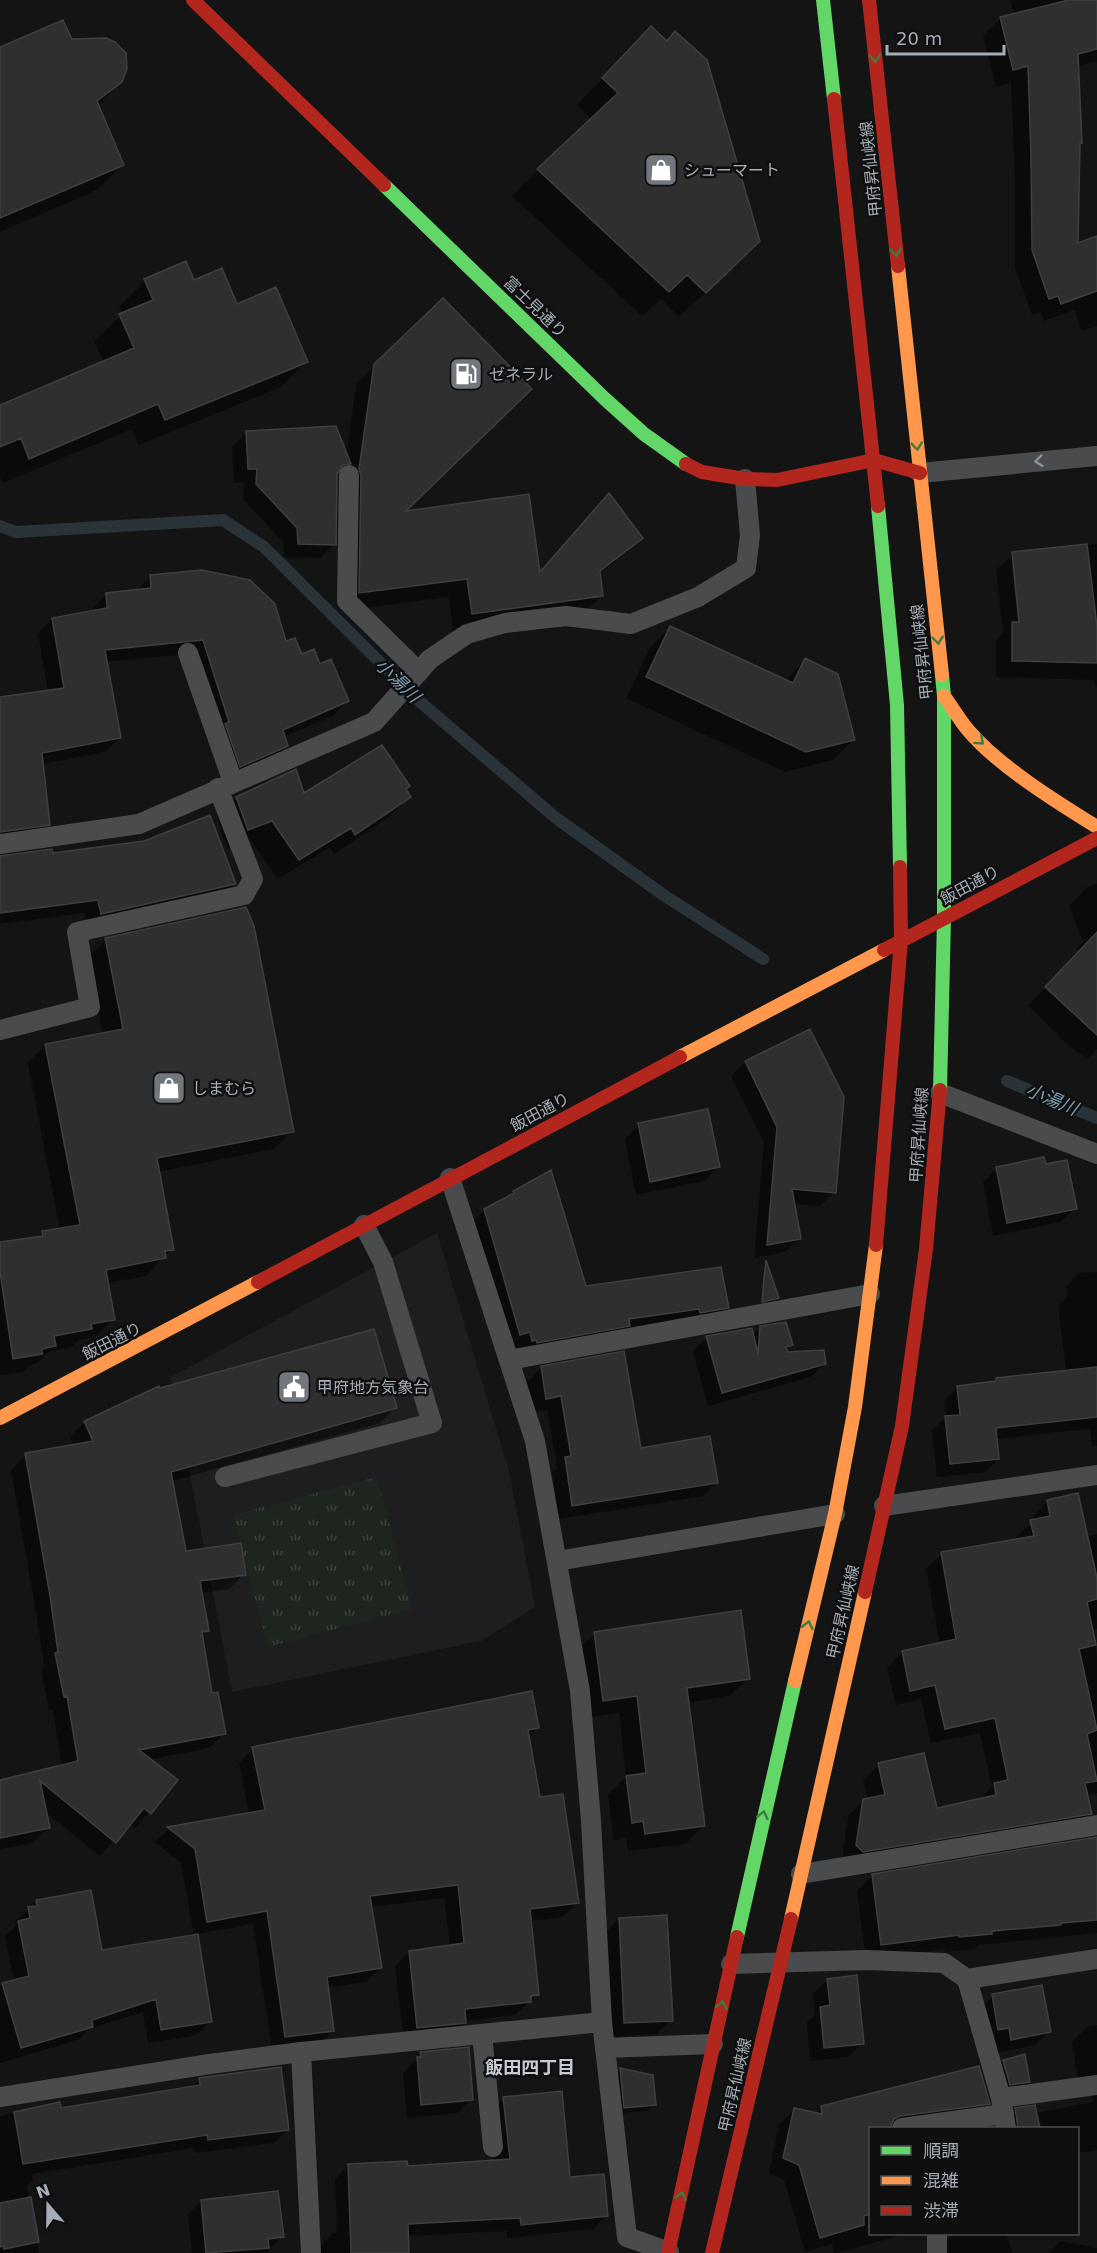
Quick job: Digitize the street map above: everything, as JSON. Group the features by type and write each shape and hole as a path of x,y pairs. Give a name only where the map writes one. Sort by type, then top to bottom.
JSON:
{"main road":[{"name":"富士見通り","path":"193,0 644,434 676,458 702,472 745,479 777,480 874,460 920,473"},
{"name":"甲府昇仙峡線","path":"668,2252 762,1820 835,1514 855,1407 880,1218 901,940 897,705 874,460 823,0"},
{"name":"甲府昇仙峡線","path":"712,2253 781,1962 904,1414 926,1249 940,1093 944,918 944,696 869,0"},
{"path":"944,696 969,731 1003,762 1066,808 1097,827"},
{"name":"飯田通り","path":"0,1418 162,1334 450,1178 1097,838"}],"lane":[{"path":"920,473 1097,456"},
{"path":"349,475 347,601 418,673"},
{"path":"0,844 139,824 374,722 430,660 467,634 505,623 566,616 631,624 698,597 746,568 750,535 745,479"},
{"path":"0,1030 90,1007 77,932 244,895 253,879 188,653"},
{"path":"940,1093 1097,1154"},
{"path":"450,1178 535,1441 580,1691 591,1821 602,2022 627,2237 668,2252"},
{"path":"225,1477 432,1423 383,1262 364,1225"},
{"path":"509,1360 870,1294"},
{"path":"884,1506 1097,1475"},
{"path":"557,1561 835,1514"},
{"path":"801,1874 1097,1825"},
{"path":"967,1979 1097,1959"},
{"path":"731,1964 867,1960 944,1963 967,1979 1004,2113"},
{"path":"0,2097 301,2052 602,2022"},
{"path":"482,2034 493,2147"},
{"path":"605,2048 713,2044"},
{"path":"301,2052 311,2253"},
{"path":"909,2127 1004,2113 1097,2085"},
{"path":"937,2235 937,2253"}],"shaded area":[{"path":"437,1233 509,1471 535,1607 481,1641 232,1692 171,1377"}],"green space":[{"path":"377,1477 412,1609 268,1647 233,1515"}],"building":[{"path":"1069,0 1097,0 1097,49 1078,54 1082,143 1080,143 1078,243 1097,236 1097,291 1061,304 1058,296 1049,299 1032,250 1028,66 1013,70 1000,17"},
{"path":"63,20 72,39 106,38 115,42 126,53 127,69 122,82 97,101 124,165 0,218 0,47"},
{"path":"651,26 667,41 675,31 707,60 760,241 706,293 687,275 669,292 537,169 618,93 602,78"},
{"path":"186,261 194,280 222,268 237,304 276,287 308,362 165,420 158,404 29,459 21,438 0,447 0,405 134,348 119,314 153,300 144,279"},
{"path":"443,298 532,389 406,511 529,494 540,572 609,493 643,538 600,571 603,596 472,614 467,579 359,593 361,475 359,469 374,364"},
{"path":"336,426 351,464 343,465 337,474 336,545 298,544 297,528 256,484 257,469 248,469 246,431"},
{"path":"1087,544 1097,627 1097,663 1012,661 1012,622 1019,622 1012,552"},
{"path":"202,570 250,580 275,604 286,641 295,638 302,654 314,649 320,664 331,659 349,701 283,730 288,746 240,767 225,724 229,722 203,640 105,650 121,738 42,753 50,825 0,832 0,697 64,688 52,618 107,608 106,593 151,588 150,575"},
{"path":"670,626 793,683 805,658 838,674 855,740 806,752 646,677"},
{"path":"382,745 410,786 406,789 411,797 355,835 351,828 299,860 272,821 248,830 236,797 296,769 304,793"},
{"path":"210,815 236,884 101,914 98,900 0,913 0,856 52,849 53,853 144,841"},
{"name":"しまむら","path":"246,907 254,926 294,1132 157,1158 174,1250 165,1251 166,1258 106,1270 115,1320 91,1324 92,1329 54,1336 56,1346 42,1349 42,1354 13,1359 0,1272 0,1242 43,1236 42,1231 80,1225 45,1044 123,1029 105,938"},
{"path":"1097,932 1097,1035 1045,987"},
{"path":"810,1029 844,1097 836,1193 792,1189 801,1239 767,1245 777,1127 745,1061"},
{"path":"708,1109 720,1167 650,1182 638,1123"},
{"path":"1044,1157 1046,1164 1067,1160 1077,1209 1007,1223 996,1167"},
{"path":"551,1170 586,1286 721,1267 729,1308 700,1313 699,1309 629,1319 630,1326 537,1343 536,1340 532,1341 530,1332 520,1335 484,1209"},
{"path":"766,1260 779,1298 762,1302 764,1279"},
{"path":"786,1322 793,1345 786,1347 788,1352 824,1350 826,1364 722,1393 706,1336 752,1328 758,1354 760,1326"},
{"path":"374,1329 397,1408 171,1472 186,1551 241,1543 246,1575 200,1581 209,1631 202,1632 212,1693 218,1692 226,1734 139,1750 178,1780 151,1814 144,1808 116,1843 40,1781 50,1828 0,1838 0,1780 78,1761 67,1696 64,1697 55,1653 58,1652 50,1596 25,1453 93,1441 84,1421 159,1386 160,1388"},
{"path":"624,1351 641,1448 710,1436 718,1483 572,1506 565,1457 571,1456 561,1396 546,1399 541,1366"},
{"path":"1097,1367 1097,1417 996,1428 999,1459 950,1464 945,1416 960,1415 957,1386 996,1381 996,1378"},
{"path":"1078,1493 1097,1578 1097,1599 1087,1602 1096,1645 1079,1649 1097,1730 1087,1734 1097,1781 1085,1783 1092,1814 863,1852 856,1845 863,1799 885,1795 878,1763 924,1753 937,1808 996,1795 994,1783 1008,1780 995,1718 945,1729 935,1685 910,1691 902,1651 956,1639 941,1552 1034,1536 1030,1520 1050,1516 1047,1500"},
{"path":"741,1610 750,1679 687,1688 705,1826 645,1834 643,1821 632,1823 626,1776 646,1773 637,1696 603,1701 594,1632"},
{"path":"532,1691 539,1728 528,1730 540,1797 563,1794 579,1903 530,1909 539,1995 531,1996 531,2002 465,2009 466,2023 417,2028 409,1951 464,1943 458,1885 370,1896 382,1968 327,1977 334,2031 285,2037 267,1911 207,1922 195,1849 167,1827 265,1810 252,1747"},
{"path":"1097,1837 1097,1920 992,1931 992,1934 959,1937 959,1935 881,1945 872,1874"},
{"path":"91,1890 102,1950 198,1934 212,2022 161,2030 156,1999 92,2020 93,2027 21,2048 2,1983 29,1976 18,1921 30,1918 28,1907 37,1906 36,1900"},
{"path":"667,1915 673,2021 624,2023 619,1918"},
{"path":"857,1975 864,2044 824,2048 820,2007 830,2005 827,1979"},
{"path":"1042,1985 1051,2032 1011,2040 1009,2028 998,2030 992,1994"},
{"path":"469,2047 473,2100 421,2105 417,2057 421,2057 420,2052"},
{"path":"1025,2054 1030,2082 1010,2085 1003,2060"},
{"path":"979,2066 990,2104 900,2116 894,2119 890,2127 869,2127 869,2214 864,2216 864,2225 820,2238 799,2165 783,2158 794,2108 822,2114 821,2106"},
{"path":"281,2067 289,2130 208,2140 207,2135 23,2164 14,2112 60,2102 61,2108 200,2085 199,2078"},
{"path":"620,2068 653,2075 656,2105 624,2108"},
{"path":"562,2091 570,2177 604,2174 608,2216 521,2225 520,2218 408,2224 409,2253 351,2253 348,2164 407,2161 408,2166 510,2159 503,2097"},
{"path":"1035,2105 1040,2127 1018,2127 1015,2108"},
{"path":"278,2191 284,2237 268,2239 269,2248 206,2253 201,2200"},
{"path":"31,2197 39,2242 4,2249 4,2246 0,2247 0,2203"}],"waterway":[{"name":"小湯川","path":"0,526 16,532 223,520 264,547 418,700 556,818 665,896 763,959"},
{"name":"小湯川","path":"1007,1081 1097,1118"}],"traffic: fast":[{"path":"823,0 834,99"},
{"path":"384,185 605,399 644,434 686,464"},
{"path":"878,506 897,705 900,867"},
{"path":"940,1090 944,918 944,696 942,675"},
{"path":"737,1937 795,1681"}],"traffic: slow":[{"path":"898,266 942,675"},
{"path":"944,696 968,730 995,757 1029,783 1097,827"},
{"path":"680,1057 884,950"},
{"path":"795,1681 835,1514 855,1407 876,1245"},
{"path":"0,1418 258,1282"},
{"path":"791,1919 865,1592"}],"traffic: jam":[{"path":"193,0 384,185"},
{"path":"869,0 898,266"},
{"path":"834,99 878,506"},
{"path":"686,464 702,472 745,479 777,480 874,460 920,473"},
{"path":"884,950 1097,838"},
{"path":"876,1245 901,940 900,867"},
{"path":"258,1282 680,1057"},
{"path":"865,1592 902,1426 926,1249 940,1090"},
{"path":"712,2253 791,1919"},
{"path":"668,2253 737,1937"}],"place":[{"name":"シューマート","path":"661,170"},
{"name":"ゼネラル","path":"466,374"},
{"name":"しまむら","path":"169,1088"},
{"name":"甲府地方気象台","path":"294,1387"}],"district":[{"name":"飯田四丁目","path":"530,2067"}]}
